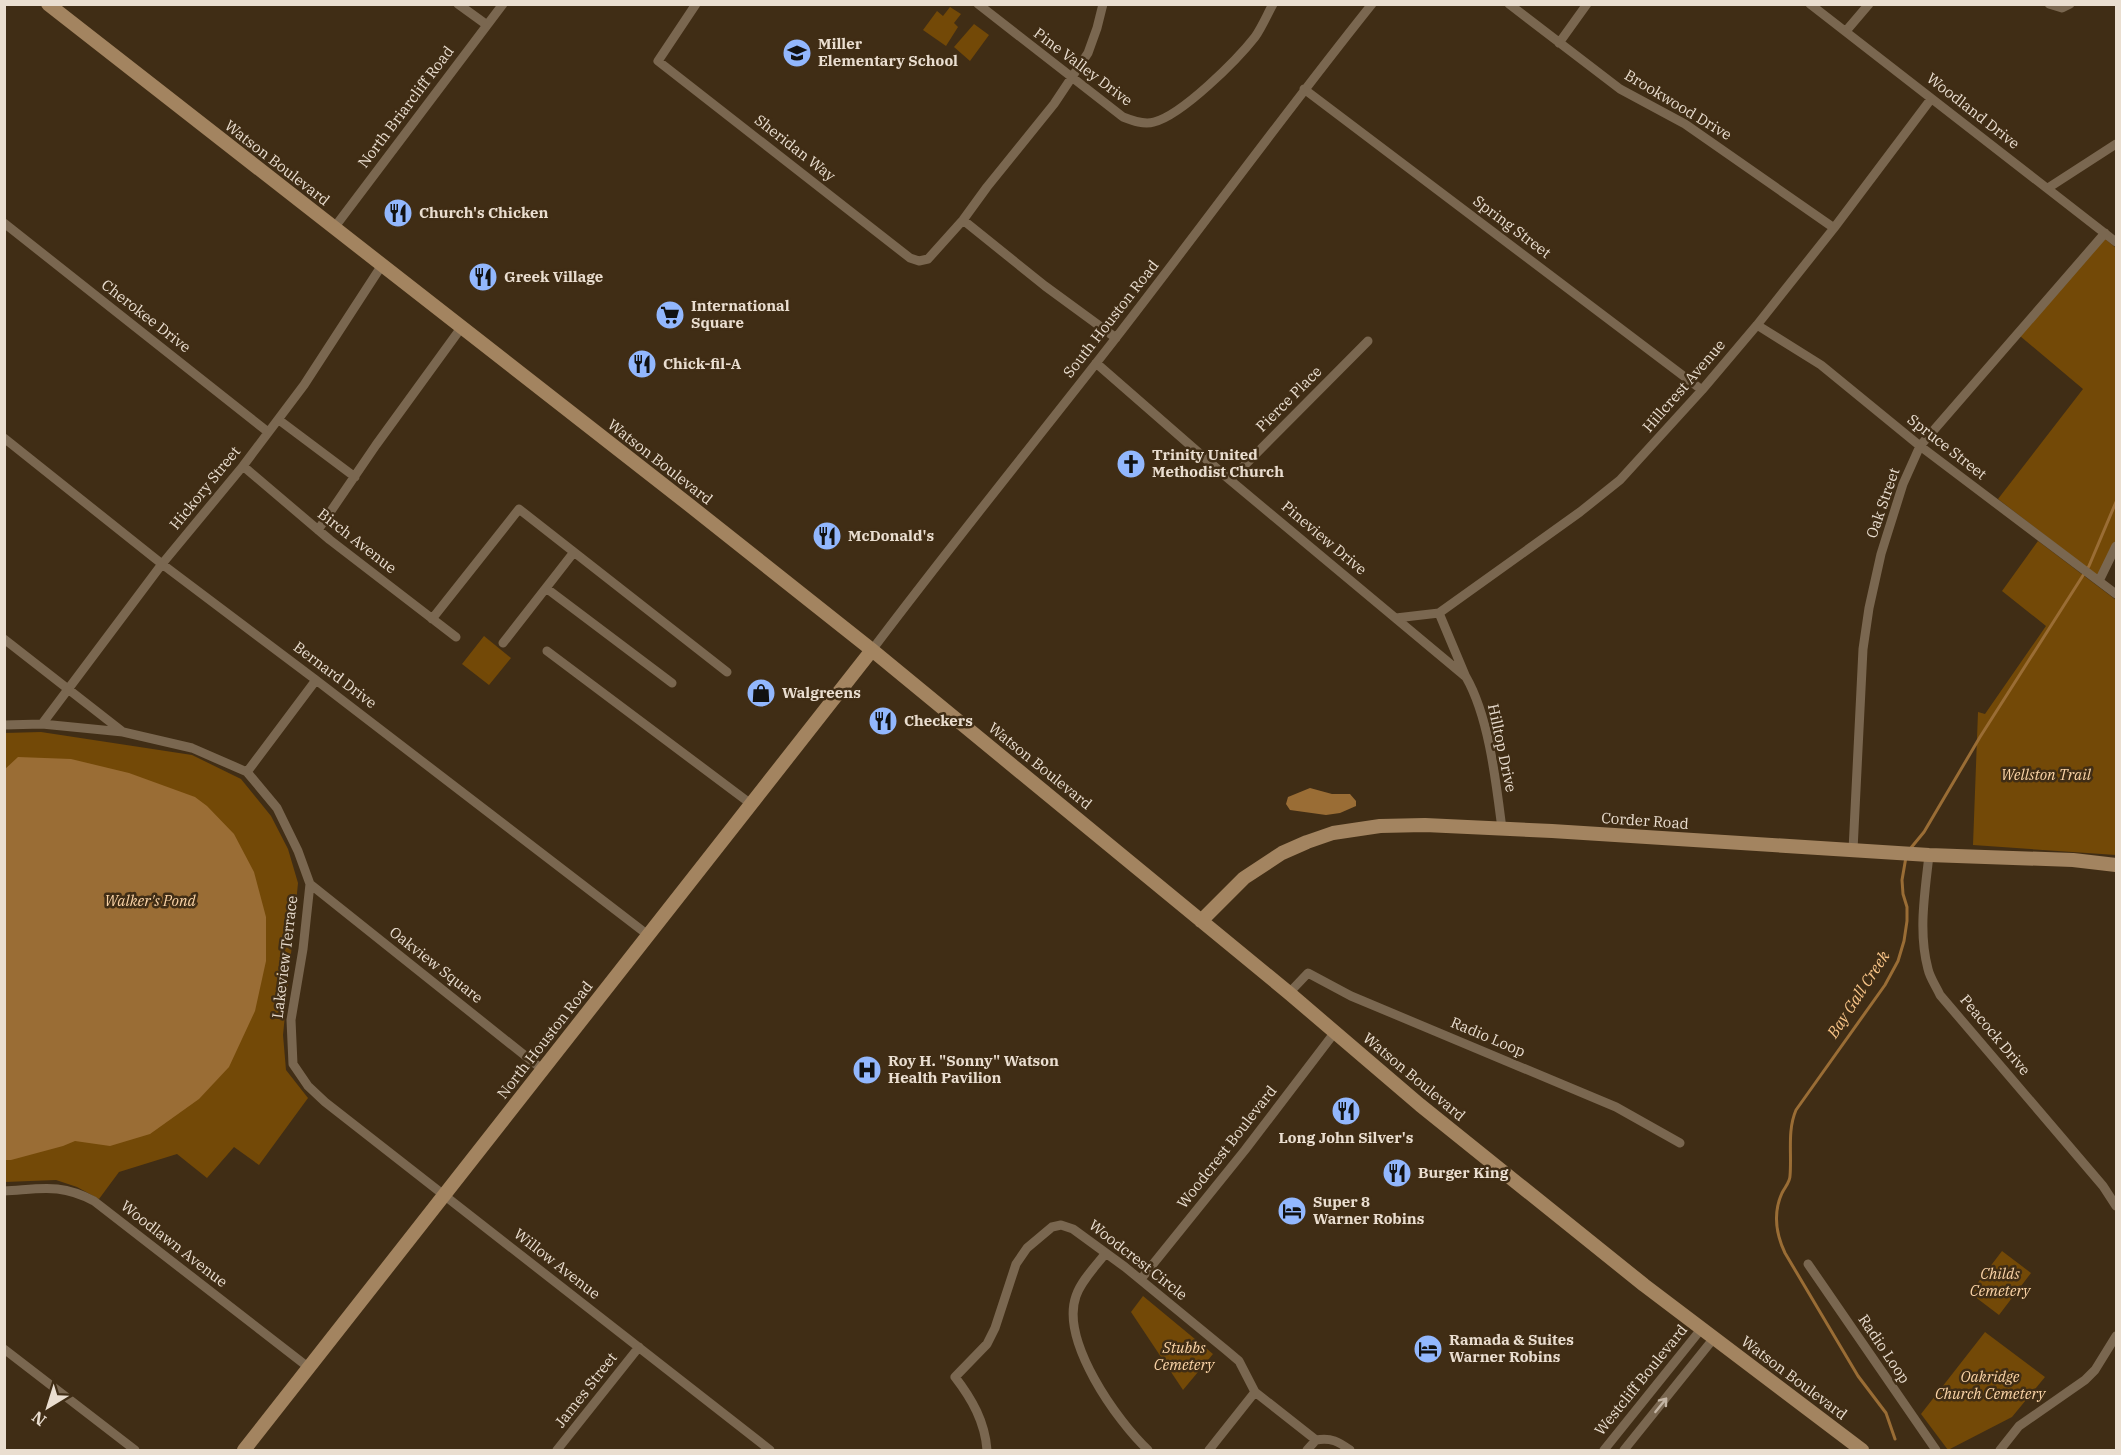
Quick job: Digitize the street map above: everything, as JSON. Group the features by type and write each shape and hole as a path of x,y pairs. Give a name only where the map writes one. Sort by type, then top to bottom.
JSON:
{"main road":[{"name":"Watson Boulevard","path":"48,4 872,650 1442,1122 1644,1285 1862,1450"},
{"name":"North Houston Road","path":"244,1450 872,650"},
{"name":"Corder Road","path":"1201,921 1244,878 1294,847 1333,833 1380,825 1502,829 1929,855 2073,860 2116,866"}],"street":[{"path":"458,4 487,25"},
{"name":"North Briarcliff Road","path":"334,228 503,4"},
{"name":"Sheridan Way","path":"696,4 658,61 910,258 919,261 928,259 963,220 1054,105 1088,53 1103,4"},
{"name":"Pine Valley Drive","path":"978,4 1071,79 1123,117 1137,122 1152,123 1165,118 1195,98 1255,36 1273,4"},
{"name":"South Houston Road","path":"872,650 933,568 1116,338 1304,89 1372,4"},
{"name":"Brookwood Drive","path":"1509,4 1620,89 1685,124 1834,228"},
{"path":"1559,43 1587,4"},
{"name":"Woodland Drive","path":"1810,4 2116,242"},
{"path":"1846,31 1869,4"},
{"path":"2049,4 2062,8 2070,4"},
{"name":"Spring Street","path":"1304,89 1702,390"},
{"name":"Hillcrest Avenue","path":"1396,618 1439,613 1580,512 1620,480 1702,390 1757,325 1834,228 1931,99"},
{"path":"2048,188 2116,144"},
{"path":"963,220 1045,286 1116,338"},
{"name":"Cherokee Drive","path":"4,223 268,432"},
{"name":"Oak Street","path":"1853,850 1863,649 1881,554 1903,484 1920,447 2105,233"},
{"name":"Hickory Street","path":"42,724 162,564 279,420 382,265"},
{"name":"Spruce Street","path":"1757,325 1821,365 1920,447 2116,594"},
{"path":"318,530 461,328"},
{"name":"Pierce Place","path":"1230,480 1368,340"},
{"name":"Pineview Drive","path":"1096,363 1230,480 1396,618"},
{"path":"279,420 355,477"},
{"name":"Bernard Drive","path":"4,438 162,564 648,935"},
{"name":"Birch Avenue","path":"243,466 318,530 456,637"},
{"path":"432,619 519,509 727,672"},
{"path":"2097,579 2116,546"},
{"path":"503,643 574,552"},
{"path":"546,588 672,683"},
{"name":"Hilltop Drive","path":"1439,613 1466,677 1476,694 1487,736 1502,829"},
{"name":"Hilltop Drive","path":"1396,618 1466,677"},
{"path":"4,639 68,689"},
{"path":"547,651 752,804"},
{"path":"247,772 316,680"},
{"name":"Lakeview Terrace","path":"68,689 123,732"},
{"name":"Lakeview Terrace","path":"4,725 42,724 123,732 192,748 247,772 277,808 298,851 310,884 303,950 291,1020 292,1064 308,1086 325,1102"},
{"name":"Peacock Drive","path":"1929,855 1923,912 1925,948 1928,970 1940,994 2103,1186 2116,1206"},
{"name":"Oakview Square","path":"310,884 543,1070"},
{"name":"Radio Loop","path":"1289,993 1308,973 1351,996 1616,1107 1680,1143"},
{"name":"Woodcrest Boulevard","path":"1141,1279 1245,1150 1335,1032"},
{"name":"Willow Avenue","path":"325,1102 770,1450"},
{"name":"Woodlawn Avenue","path":"4,1191 65,1188 94,1201 308,1367"},
{"name":"Woodcrest Circle","path":"987,1450 983,1423 967,1393 955,1377 987,1344 1016,1264 1027,1248 1052,1227 1061,1225 1073,1229 1141,1279 1239,1361 1255,1392"},
{"path":"1105,1254 1076,1295 1073,1311 1074,1329 1079,1348 1123,1425 1148,1450"},
{"name":"Radio Loop","path":"1808,1264 1936,1450"},
{"name":"Westcliff Boulevard","path":"1604,1450 1702,1328"},
{"path":"2000,1450 2019,1426 2096,1370 2116,1336"},
{"name":"Westcliff Boulevard","path":"1624,1450 1714,1338"},
{"name":"James Street","path":"557,1450 639,1347"},
{"path":"4,1349 135,1450"},
{"path":"1209,1450 1255,1392 1316,1440"},
{"path":"1307,1450 1316,1440 1325,1439 1335,1440 1350,1450"}],"green space":[{"path":"950,7 961,14 954,23 958,27 946,46 923,30 937,11 943,16"},
{"path":"974,24 989,35 970,61 954,47"},
{"path":"2104,238 2116,248 2116,539 2099,577 1998,499 2083,389 2020,336"},
{"name":"Wellston Trail","path":"2038,541 2116,600 2116,855 1973,845 1978,712 1985,714 2046,626 2002,591"},
{"path":"484,636 511,658 489,685 462,664"},
{"name":"Walker's Pond","path":"41,732 192,755 241,779 271,816 288,849 298,883 283,1035 286,1070 308,1098 259,1165 234,1147 207,1178 177,1154 119,1172 99,1199 77,1187 56,1180 5,1182 4,733"},
{"name":"Childs Cemetery","path":"2002,1251 2031,1273 1999,1315 1970,1293"},
{"name":"Stubbs Cemetery","path":"1143,1296 1213,1354 1183,1390 1131,1312"},
{"name":"Oakridge Church Cemetery","path":"1985,1332 2045,1377 2012,1417 1948,1450 1921,1414"}],"shaded area":[{"name":"Walker's Pond","path":"18,757 71,759 129,773 195,797 207,806 234,834 254,872 266,917 266,961 255,1011 229,1067 199,1099 150,1134 110,1146 75,1141 11,1160 4,1160 4,770"},
{"path":"1310,788 1332,794 1350,794 1356,801 1356,806 1340,813 1326,815 1290,810 1286,804 1288,797"}],"waterway":[{"name":"Bay Gall Creek","path":"1910,849 1924,832 1980,737 2089,566 2116,502"},
{"name":"Bay Gall Creek","path":"1895,1439 1886,1413 1858,1376 1785,1253 1779,1238 1777,1208 1790,1178 1791,1134 1796,1110 1885,985 1898,961 1907,921 1902,880 1906,857"}],"place":[{"name":"Miller Elementary School","path":"797,53"},
{"name":"Church's Chicken","path":"398,213"},
{"name":"Greek Village","path":"483,277"},
{"name":"International Square","path":"670,315"},
{"name":"Chick-fil-A","path":"642,364"},
{"name":"Trinity United Methodist Church","path":"1131,464"},
{"name":"McDonald's","path":"827,536"},
{"name":"Walgreens","path":"761,693"},
{"name":"Checkers","path":"883,721"},
{"name":"Roy H. \"Sonny\" Watson Health Pavilion","path":"867,1070"},
{"name":"Long John Silver's","path":"1346,1111"},
{"name":"Burger King","path":"1397,1173"},
{"name":"Super 8 Warner Robins","path":"1292,1211"},
{"name":"Ramada & Suites Warner Robins","path":"1428,1349"}]}
